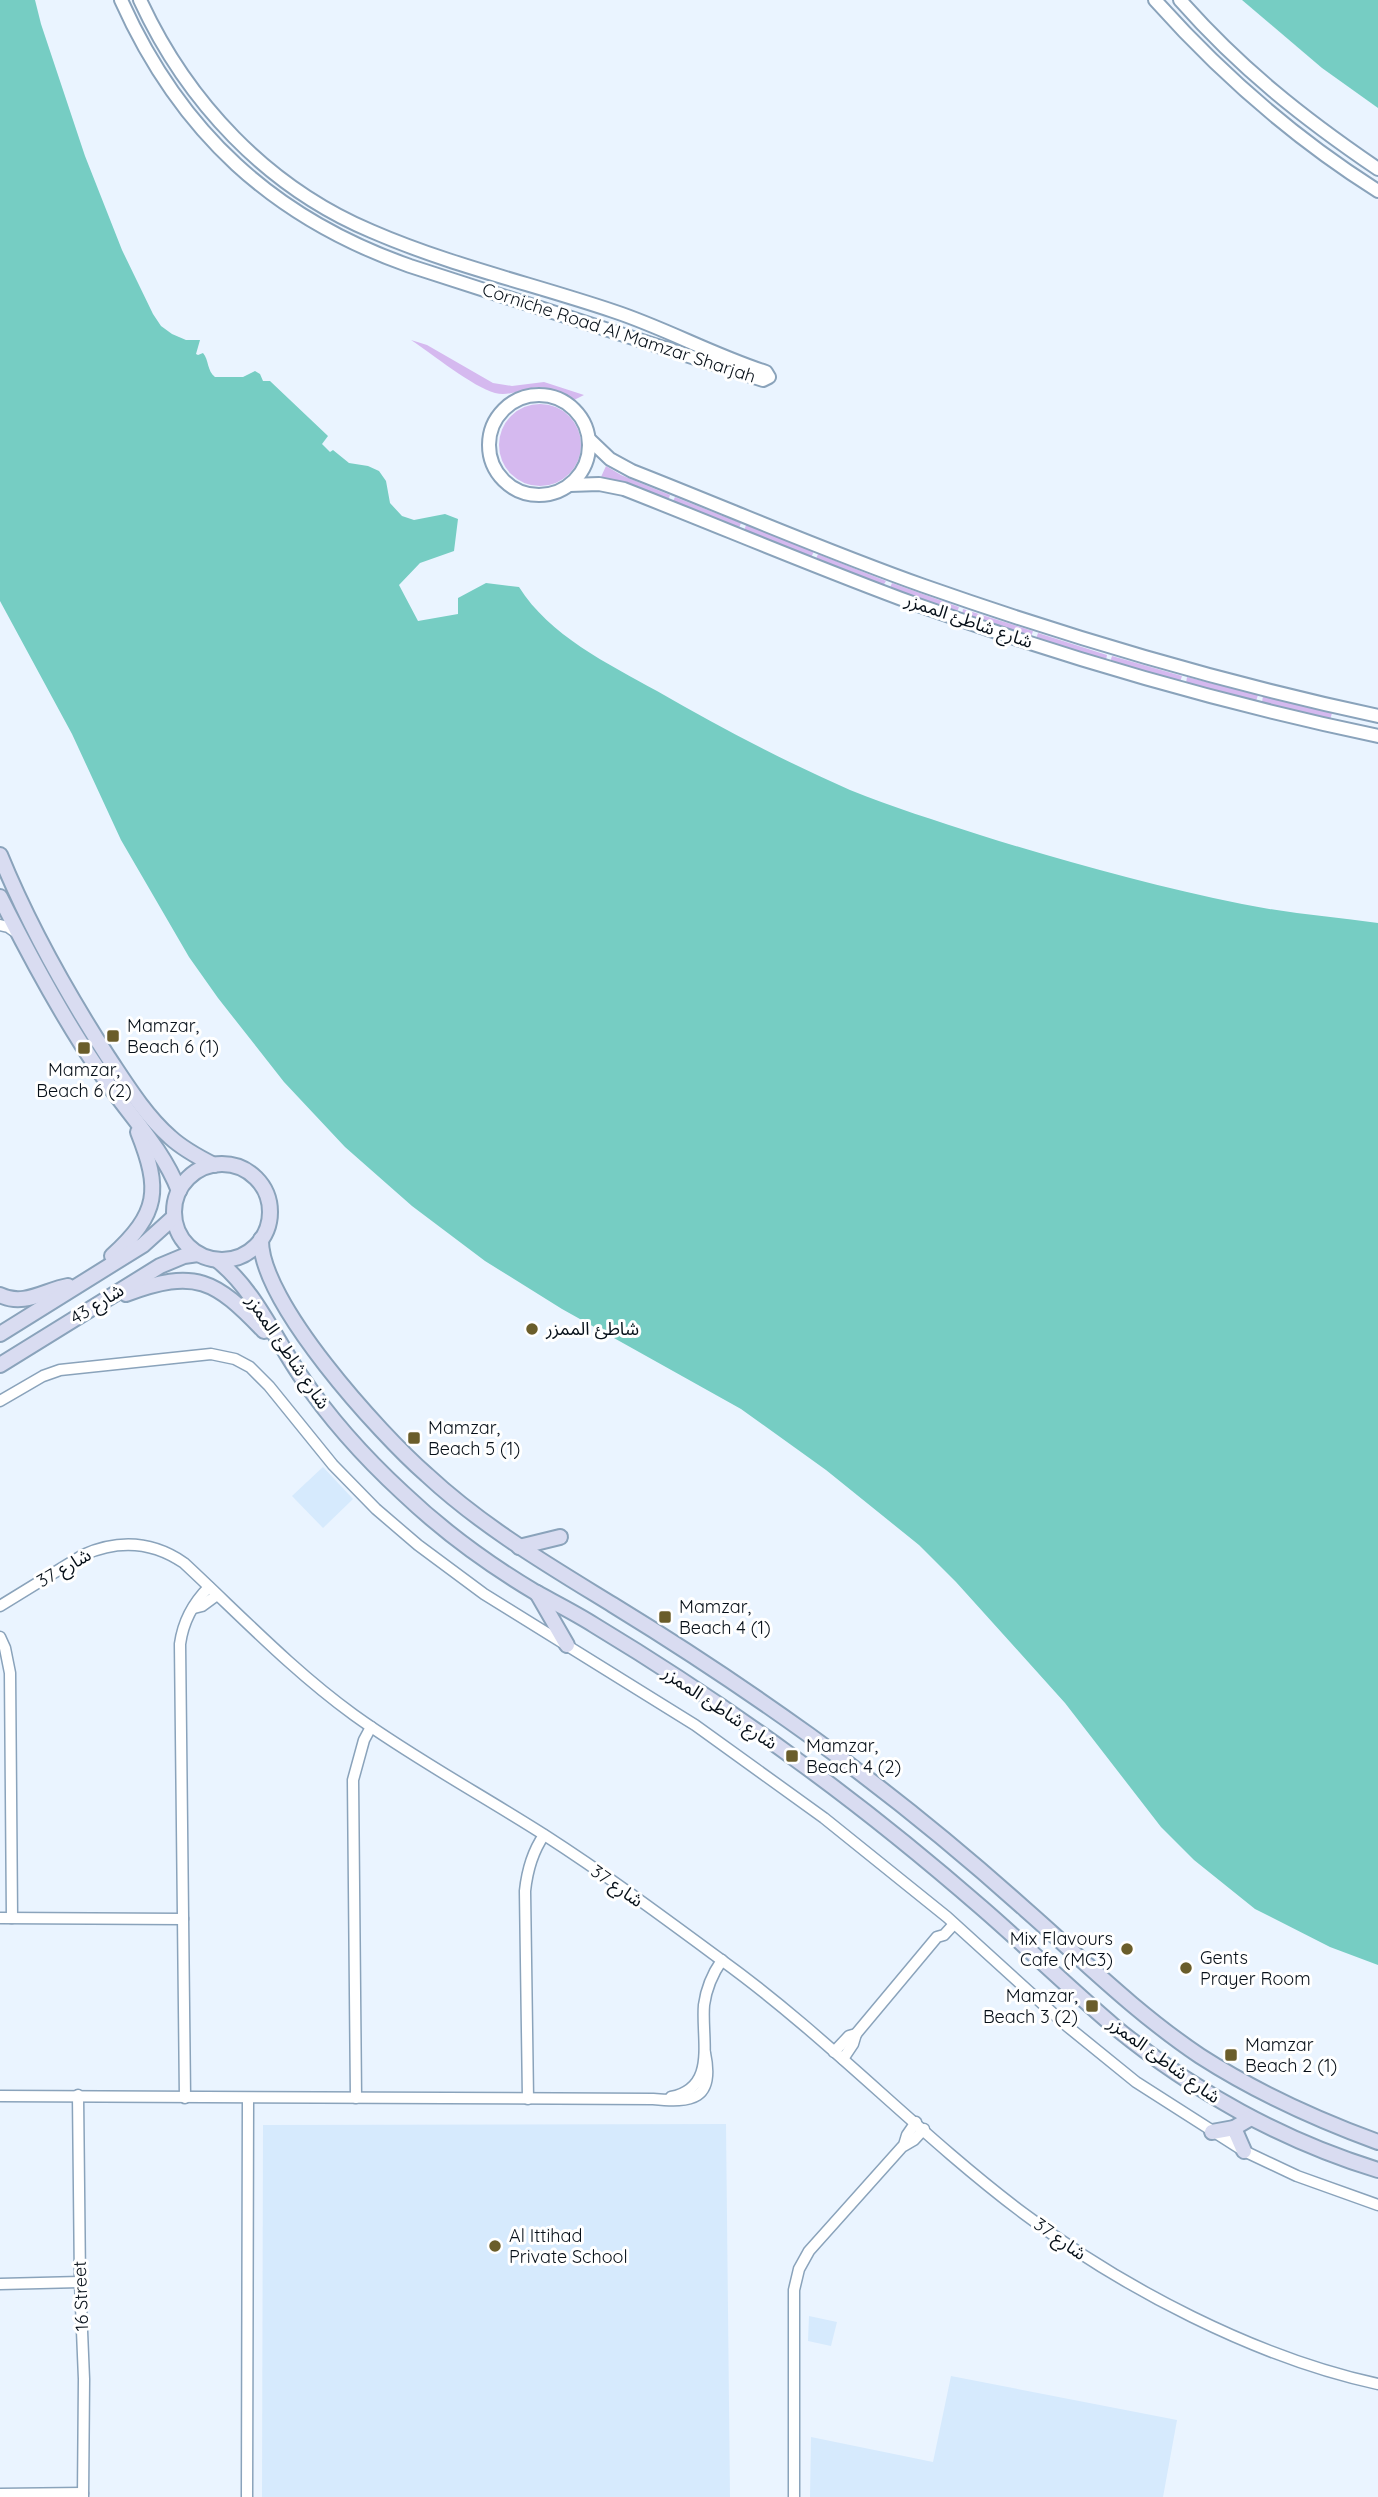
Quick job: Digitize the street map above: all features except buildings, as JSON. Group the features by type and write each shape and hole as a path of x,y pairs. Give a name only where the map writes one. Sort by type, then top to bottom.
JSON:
{"main road":[{"path":"0,855 28,918 78,1010 118,1072 161,1129 187,1150 214,1165 237,1167 247,1171 262,1187 269,1208 266,1230 248,1252 238,1257 216,1260 198,1254 182,1238 174,1217 179,1191 192,1175 214,1165"},
{"path":"0,898 65,1019 132,1118 163,1157 179,1191"},
{"path":"0,1295 17,1300 28,1299 82,1283 136,1232 150,1205 153,1186 152,1170 132,1118"},
{"name":"شارع 43","path":"0,1334 143,1245 174,1217"},
{"name":"شارع شاطئ الممزر","path":"261,1239 260,1250 265,1268 283,1302 325,1363 362,1410 411,1461 447,1493 519,1547 692,1655 848,1763 990,1879 1118,1994 1180,2042 1241,2081 1281,2102 1312,2117 1378,2141"},
{"name":"شارع 43","path":"0,1364 171,1260 198,1254"},
{"name":"شارع شاطئ الممزر","path":"216,1260 240,1282 286,1354 341,1428 398,1489 458,1540 536,1592 635,1650 822,1778 963,1892 1116,2028 1183,2077 1251,2118 1301,2142 1378,2170"},
{"path":"95,1306 167,1281 202,1283 233,1299 286,1354"},
{"path":"519,1547 560,1537"},
{"path":"536,1592 567,1645"},
{"path":"1212,2132 1234,2128 1251,2118"},
{"path":"1234,2128 1244,2151"}],"street":[{"name":"Corniche Road Al Mamzar Sharjah","path":"121,0 150,59 189,115 235,165 289,208 336,235 384,257 763,380 769,377 766,372 616,312 392,240 345,219 301,193 249,153 204,105 166,51 140,0"},
{"path":"1155,0 1214,63 1269,113 1328,159 1378,191"},
{"path":"1180,0 1265,86 1314,125 1378,169"},
{"path":"611,331 617,328 620,321 616,312"},
{"path":"536,395 551,396 565,402 577,412 585,424 589,439 586,465 570,485 557,492 528,494 514,489 503,480 494,468 489,454 492,429 503,410 512,403 536,395"},
{"name":"شارع شاطئ الممزر","path":"589,439 610,459 632,471 921,585 1169,664 1378,716"},
{"name":"شارع شاطئ الممزر","path":"570,485 598,484 624,489 915,603 1097,663 1262,709 1378,736"},
{"path":"0,925 18,934"},
{"path":"0,1401 43,1376 60,1370 202,1354 234,1359 257,1373 333,1465 408,1537 484,1594 629,1682 743,1758 858,1844 1136,2082 1244,2151 1297,2176 1378,2205"},
{"name":"شارع 37","path":"0,1606 83,1555 112,1545 128,1543 158,1548 184,1563 303,1675 376,1730 549,1837 726,1963 838,2055 986,2184 1066,2244 1137,2287 1217,2327 1289,2358 1378,2384"},
{"path":"185,2098 180,1644 183,1626 197,1600 209,1587"},
{"path":"194,1608 202,1606 217,1595"},
{"path":"0,1637 10,1673 12,1918"},
{"path":"356,2098 353,1780 364,1740 376,1730"},
{"path":"528,2099 525,1891 536,1848 549,1837"},
{"path":"0,1918 183,1919"},
{"path":"838,2055 849,2036 856,2034 937,1937 938,1929 951,1921"},
{"path":"0,2096 687,2101 697,2096 708,2077 704,2006 714,1973 726,1963"},
{"name":"16 Street","path":"78,2095 84,2379 83,2495"},
{"path":"247,2497 248,2098"},
{"path":"794,2497 794,2302 799,2269 809,2251 904,2145 907,2135 920,2126"},
{"path":"0,2284 80,2282"},
{"path":"0,2494 83,2495"}],"shaded area":[{"path":"0,0 35,0 85,156 122,250 161,326 186,340 200,340 196,354 203,353 215,377 243,377 255,371 263,381 270,381 328,436 322,444 330,452 333,450 349,463 379,471 386,481 390,503 402,516 414,520 445,514 458,519 454,551 420,563 399,585 418,621 458,614 458,598 486,583 519,587 546,620 600,659 752,743 866,796 1012,845 1143,881 1259,907 1378,923 1378,1965 1330,1947 1255,1909 1194,1860 1161,1827 1065,1703 956,1582 919,1545 826,1470 741,1409 562,1309 485,1261 412,1206 345,1147 284,1082 189,957 121,840 72,734 0,601"},
{"path":"1242,0 1378,0 1378,108 1322,68"},
{"path":"411,340 427,345 493,383 512,386 544,382 584,395 574,400 561,393 538,387 506,394 495,393 464,377"},
{"path":"532,404 548,404 563,411 574,422 581,437 578,461 569,474 548,486 532,486 517,479 506,468 499,453 499,437 506,422 517,411"},
{"path":"606,466 670,495 668,501 601,477"},
{"path":"675,497 741,523 739,528 672,503"},
{"path":"746,525 814,551 811,558 744,531"},
{"path":"818,554 886,581 883,586 816,559"},
{"path":"892,583 959,607 957,612 890,588"},
{"path":"963,609 1033,631 1031,637 962,614"},
{"path":"1038,633 1107,655 1106,660 1036,639"},
{"path":"1112,656 1182,676 1180,682 1110,662"},
{"path":"1187,677 1258,695 1256,701 1186,683"},
{"path":"1263,696 1332,713 1330,720 1262,702"},
{"path":"323,1467 353,1499 323,1528 292,1496"},
{"name":"Al Ittihad Private School","path":"726,2124 730,2497 262,2497 263,2125"},
{"path":"809,2316 837,2322 831,2346 808,2341"},
{"path":"951,2376 1177,2420 1163,2497 810,2497 811,2437 933,2462"}],"place":[{"name":"Mamzar, Beach 6 (1)","path":"113,1036"},
{"name":"Mamzar, Beach 6 (2)","path":"84,1048"},
{"name":"شاطئ الممزر","path":"532,1329"},
{"name":"Mamzar, Beach 5 (1)","path":"414,1438"},
{"name":"Mamzar, Beach 4 (1)","path":"665,1617"},
{"name":"Mamzar, Beach 4 (2)","path":"792,1756"},
{"name":"Mix Flavours Cafe (MC3)","path":"1127,1949"},
{"name":"Gents Prayer Room","path":"1186,1968"},
{"name":"Mamzar, Beach 3 (2)","path":"1092,2006"},
{"name":"Mamzar Beach 2 (1)","path":"1231,2055"},
{"name":"Al Ittihad Private School","path":"495,2246"}]}
